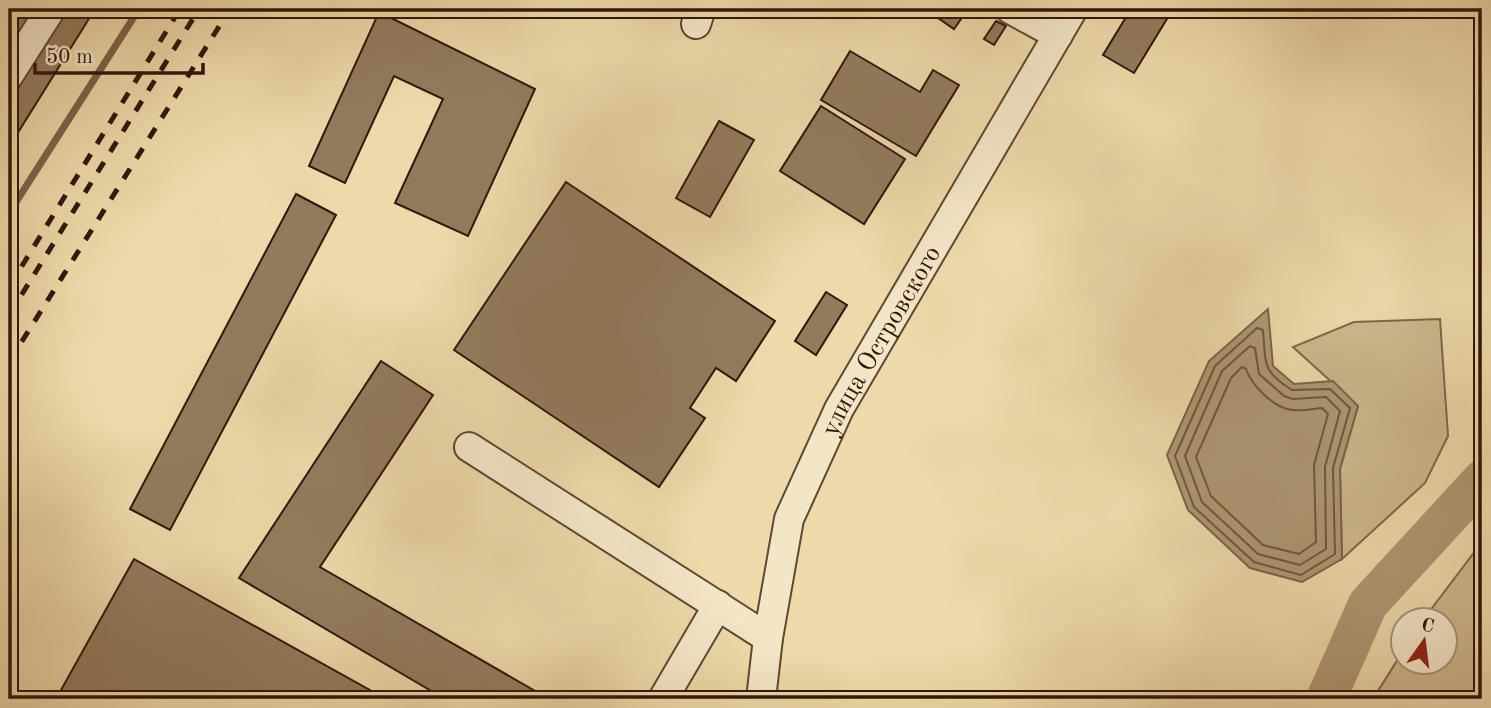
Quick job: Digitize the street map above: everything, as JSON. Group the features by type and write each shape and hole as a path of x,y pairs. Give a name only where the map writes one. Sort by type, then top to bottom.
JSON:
{"street":[{"path":"9,75 51,9"},
{"path":"1010,9 1058,35"},
{"name":"улица Островского","path":"761,699 768,638 789,519 839,409 1073,9"},
{"path":"469,447 768,638"},
{"path":"663,699 718,605"}],"shaded area":[{"path":"1440,319 1448,436 1425,483 1342,559 1340,469 1358,406 1293,347 1354,322"},
{"path":"1482,542 1482,699 1373,699 1390,672 1390,676 1460,676 1460,606 1434,606"}],"water":[{"path":"1268,309 1273,366 1294,384 1333,381 1358,406 1340,469 1342,559 1302,582 1250,568 1188,510 1167,455 1209,361"}],"building":[{"path":"9,9 37,9 9,54"},
{"path":"67,9 95,9 9,147 9,103"},
{"path":"925,9 968,9 954,29"},
{"path":"1131,9 1173,9 1134,73 1103,55"},
{"path":"379,12 535,89 468,236 395,203 443,99 394,76 345,183 309,166"},
{"path":"996,21 1006,26 994,45 984,39"},
{"path":"850,51 920,92 933,70 959,85 916,156 821,100"},
{"path":"821,106 905,159 864,224 780,171"},
{"path":"719,121 754,140 710,217 676,198"},
{"path":"566,182 775,321 736,381 716,368 690,408 705,418 659,487 454,350"},
{"path":"296,194 336,215 170,530 130,509"},
{"path":"826,292 847,305 816,355 795,341"},
{"path":"381,361 433,395 320,567 549,699 445,699 239,578"},
{"path":"134,559 386,699 56,699"}],"waterway":[{"path":"9,213 139,9"},
{"path":"1326,699 1368,604 1482,480"}],"railway":[{"path":"9,287 180,9"},
{"path":"9,315 199,9"},
{"path":"9,362 230,9"}]}
